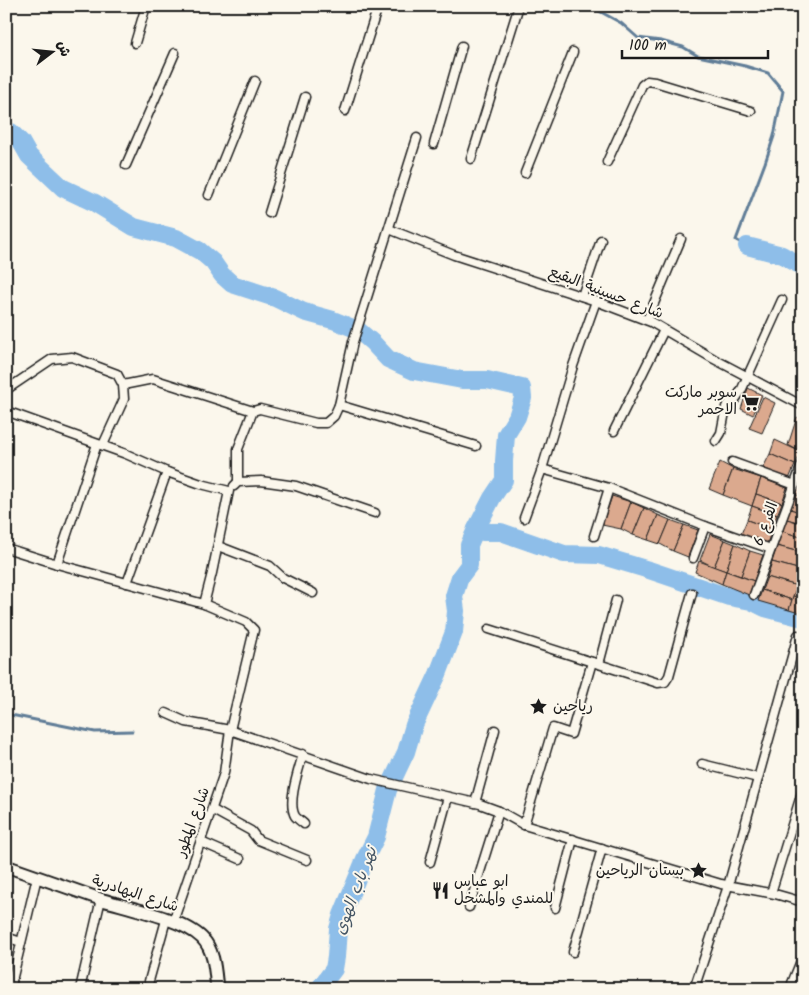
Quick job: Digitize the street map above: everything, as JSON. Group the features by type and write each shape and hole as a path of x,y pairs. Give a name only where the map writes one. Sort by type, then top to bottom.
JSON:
{"main road":[{"name":"شارع البهادرية","path":"6,866 190,929 208,947 214,967 216,989"}],"street":[{"path":"135,43 146,6"},
{"path":"345,111 378,6"},
{"path":"471,159 517,12"},
{"path":"434,144 462,46"},
{"path":"525,173 573,52"},
{"path":"126,166 175,53"},
{"path":"209,195 255,81"},
{"path":"607,162 642,85 647,82 655,82 751,111"},
{"path":"269,213 305,97"},
{"path":"124,385 153,380 253,411 260,409 316,423 326,423 334,416 339,405 353,342 417,138"},
{"name":"شارع حسينية البقيع","path":"389,230 454,255 582,296 647,320 714,360 802,404"},
{"path":"647,320 681,239"},
{"path":"582,296 602,240"},
{"path":"716,440 721,433 726,407 734,401 741,391 782,300"},
{"path":"524,518 542,469 573,366 596,301"},
{"path":"614,431 664,330"},
{"path":"6,390 52,360 72,357 117,374 124,385 124,398 100,445 57,564"},
{"path":"339,405 476,446"},
{"path":"6,411 100,445 167,472 201,484 229,491"},
{"path":"238,482 238,449 253,411"},
{"path":"732,462 794,485"},
{"name":"الفرع 6","path":"754,595 803,462"},
{"path":"542,469 609,488 705,526 771,549"},
{"path":"127,583 167,472"},
{"path":"6,548 57,564 204,604 229,491 238,482 262,481 296,486 375,513"},
{"path":"594,536 609,488"},
{"path":"692,558 705,526"},
{"path":"218,546 270,566 283,578 313,593"},
{"path":"489,629 658,683 665,682 692,593"},
{"path":"524,825 553,728 571,734 616,600"},
{"name":"شارع المطور","path":"149,981 169,921 213,810 224,773 230,730 254,630 246,622 204,604"},
{"path":"694,989 728,886 798,634"},
{"path":"166,713 186,722 230,730 371,779 475,803 499,811 524,825 728,886 771,893 803,902"},
{"path":"475,803 496,730"},
{"path":"303,754 292,797 292,807 295,816 304,824"},
{"path":"702,764 758,778"},
{"path":"771,893 803,789"},
{"path":"430,862 448,798"},
{"path":"213,810 251,831 258,840 307,860"},
{"path":"469,907 499,811"},
{"path":"555,908 572,839"},
{"path":"201,842 240,859"},
{"path":"573,952 602,848"},
{"path":"10,989 37,877"},
{"path":"80,989 101,899"},
{"path":"6,937 21,942"},
{"path":"792,983 803,956"}],"building":[{"name":"سوبر ماركت الاحمر","path":"748,388 762,395 753,415 741,409"},
{"path":"763,397 775,403 762,433 749,428"},
{"path":"797,417 803,420 803,446 801,452 788,445"},
{"path":"775,440 801,452 795,465 770,454"},
{"path":"770,454 795,465 789,479 763,468"},
{"path":"720,462 733,469 723,495 709,489"},
{"path":"733,469 761,478 752,506 723,495"},
{"path":"761,478 787,488 782,503 756,494"},
{"path":"803,482 803,497 796,495"},
{"path":"756,494 782,503 777,515 752,506"},
{"path":"796,495 803,497 803,513 790,509"},
{"path":"612,496 631,502 621,529 602,525"},
{"path":"631,502 644,508 633,535 621,529"},
{"path":"752,506 777,515 772,529 747,520"},
{"path":"644,508 658,515 648,540 633,535"},
{"path":"790,509 803,513 803,524 787,519"},
{"path":"658,515 670,520 660,544 648,540"},
{"path":"787,519 803,524 803,538 782,531"},
{"path":"670,520 684,525 673,551 660,544"},
{"path":"747,520 772,529 767,544 741,534"},
{"path":"684,525 698,530 688,557 673,551"},
{"path":"782,531 803,538 803,553 777,546"},
{"path":"710,534 725,540 714,567 700,560"},
{"path":"725,540 735,544 726,571 714,567"},
{"path":"735,544 750,551 741,576 726,571"},
{"path":"777,546 803,553 801,570 772,562"},
{"path":"750,551 763,555 754,581 741,576"},
{"path":"699,561 726,571 722,584 695,572"},
{"path":"772,562 801,570 797,586 767,577"},
{"path":"801,570 803,571 803,585 798,584"},
{"path":"726,571 754,581 749,595 722,584"},
{"path":"767,577 797,586 792,600 762,590"},
{"path":"798,584 803,585 803,599 793,596"},
{"path":"762,590 792,600 789,610 758,601"},
{"path":"793,596 803,599 803,614 789,610"}],"waterway":[{"path":"590,6 621,23 638,38 661,41 683,47 698,56 768,73 783,91 774,136 736,240 747,246"},
{"path":"6,130 11,132 21,142 29,156 63,188 95,203 134,227 176,238 200,251 213,262 222,275 232,284 275,298 304,312 333,320 358,330 388,359 414,371 462,380 487,380 522,388 523,398 517,417 506,435 504,480 476,529 483,532 501,532 564,554 599,555 729,597 751,601 765,608 803,618"},
{"path":"747,246 782,255 803,267"},
{"name":"نهر باب الهوى","path":"319,989 334,969 338,929 342,915 376,837 388,790 406,752 414,725 438,674 454,632 456,611 454,596 460,577 469,565 469,545 476,529"},
{"path":"6,714 95,732 132,731"}],"place":[{"name":"سوبر ماركت الاحمر","path":"751,402"},
{"name":"رياحين","path":"539,707"},
{"name":"بستان الرياحين","path":"698,871"},
{"name":"ابو عباس للمندي والمشخل","path":"440,891"}]}
